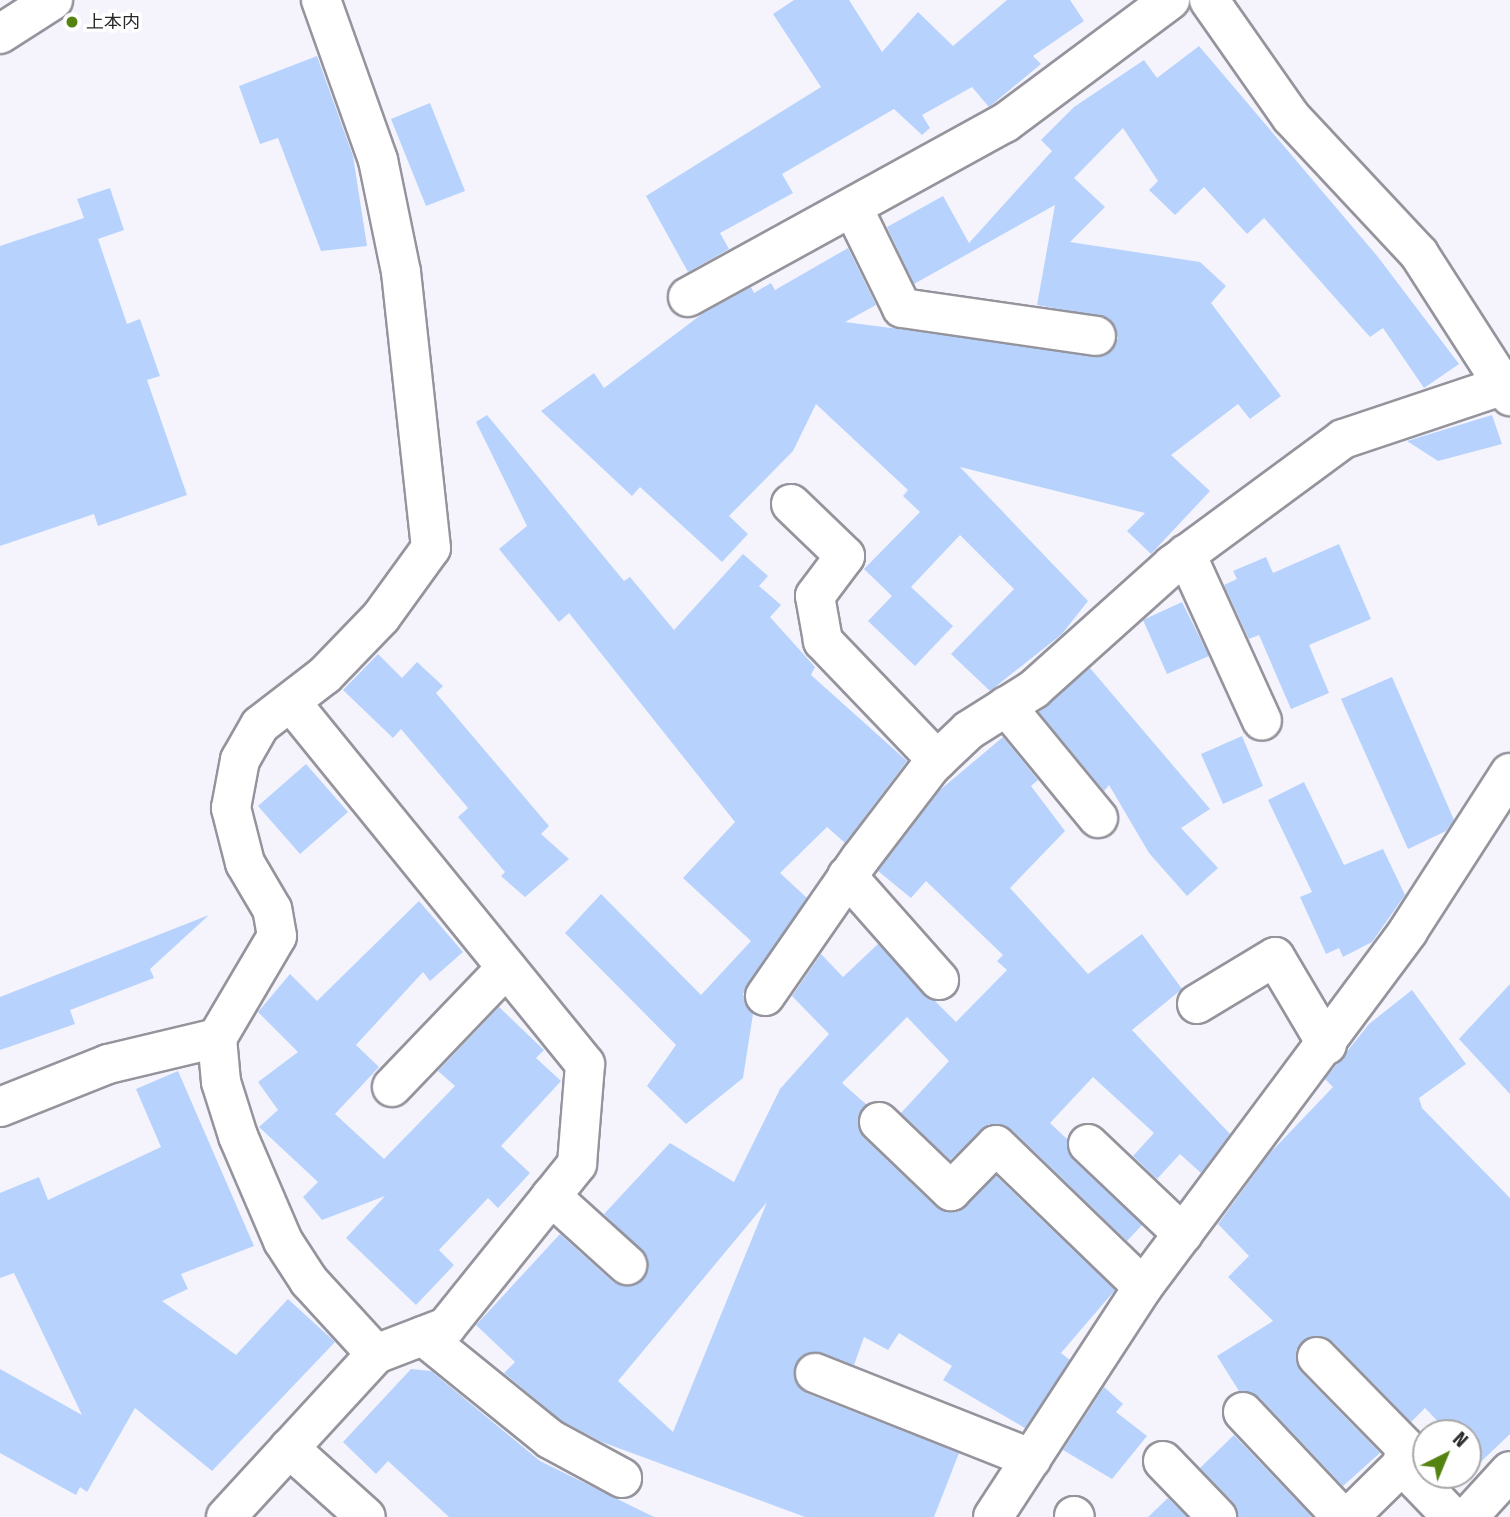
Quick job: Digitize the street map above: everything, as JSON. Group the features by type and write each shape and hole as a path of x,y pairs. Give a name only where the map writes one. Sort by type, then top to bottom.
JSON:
{"main road":[{"path":"0,33 53,0"},
{"path":"321,0 378,160 401,272 431,548 381,617 292,704 260,725 232,785 245,863 272,909 277,936 216,1038 224,1093 283,1241 309,1281 376,1354"},
{"path":"688,297 1005,123 1170,0"},
{"path":"765,996 847,876 937,760 1006,706 1186,554 1343,439 1507,391 1419,254 1291,117 1209,0"},
{"path":"853,208 902,308 1096,336"},
{"path":"792,504 845,556 815,596 823,641 937,760"},
{"path":"1186,554 1262,721"},
{"path":"226,1517 376,1354 446,1327 577,1164 585,1064 292,704"},
{"path":"1006,706 1098,818"},
{"path":"993,1517 1143,1287 1327,1045 1510,773"},
{"path":"847,876 939,980"},
{"path":"1197,1004 1275,957 1327,1045"},
{"path":"392,1087 506,968"},
{"path":"0,1107 108,1064 216,1038"},
{"path":"878,1122 951,1191 996,1145 1143,1287"},
{"path":"1088,1144 1183,1234"},
{"path":"551,1196 627,1265"},
{"path":"424,1336 550,1439 622,1478"},
{"path":"1317,1357 1405,1447 1402,1465 1349,1517"},
{"path":"815,1373 1032,1459"},
{"path":"1242,1412 1342,1517"},
{"path":"289,1448 366,1517"},
{"path":"1163,1461 1217,1517"},
{"path":"1402,1465 1452,1517"},
{"path":"1468,1517 1510,1471"}],"building":[{"path":"794,0 849,0 882,52 918,12 953,46 1007,0 1070,0 1084,21 1033,56 1041,64 989,107 972,87 922,115 930,128 922,135 894,109 782,174 793,193 720,233 729,249 688,272 646,196 821,87 773,14"},
{"path":"1199,46 1378,257 1459,364 1424,388 1383,328 1370,337 1264,218 1247,234 1204,187 1175,215 1149,190 1158,181 1123,128 1074,178 1105,207 1070,242 1200,262 1226,286 1211,303 1281,396 1250,419 1238,404 1171,455 1210,491 1151,554 1127,531 1145,513 960,467 1088,601 1062,634 990,691 951,654 1014,589 960,535 911,587 953,626 915,666 868,621 892,596 864,569 920,512 903,496 908,490 816,404 793,451 729,516 748,534 722,562 640,487 632,496 541,411 594,373 604,388 702,314 751,287 754,293 771,283 775,290 848,248 876,305 845,322 1105,356 1118,338 1109,318 1037,305 1055,205 914,284 887,227 943,196 969,243 1052,151 1041,140 1074,107 1144,60 1157,78"},
{"path":"317,56 353,156 367,246 321,251 278,138 260,144 239,86"},
{"path":"430,103 465,191 426,206 391,119"},
{"path":"110,188 124,230 98,239 127,324 140,319 160,376 147,380 187,495 98,526 94,514 0,546 0,246 84,218 77,199"},
{"path":"487,415 624,581 630,577 674,630 743,554 768,576 759,586 781,605 770,617 815,667 811,675 907,761 845,843 827,827 780,873 807,898 743,994 753,1014 743,1078 686,1124 647,1086 676,1045 565,933 601,894 701,995 751,941 683,878 735,822 569,613 559,622 499,549 527,526 476,422"},
{"path":"1492,415 1502,444 1438,461 1407,441"},
{"path":"1339,544 1371,619 1309,645 1329,693 1291,709 1259,635 1249,639 1224,585 1237,579 1233,571 1266,557 1273,573"},
{"path":"1182,602 1209,656 1167,674 1143,620"},
{"path":"378,654 402,678 417,662 443,686 436,693 549,826 541,834 569,859 525,897 501,876 505,872 458,817 468,808 401,729 393,738 343,690"},
{"path":"1090,668 1210,809 1181,828 1218,868 1187,896 1149,853 1109,785 1104,791 1039,712"},
{"path":"1392,677 1454,820 1446,831 1408,849 1341,699"},
{"path":"1242,736 1263,786 1223,804 1201,754"},
{"path":"1003,737 1038,780 1031,786 1065,831 1010,888 1088,974 1142,934 1182,989 1132,1030 1230,1134 1201,1173 1180,1154 1157,1179 1133,1156 1154,1133 1093,1077 1050,1123 1067,1139 1073,1160 1142,1225 1127,1241 1011,1129 989,1124 950,1160 901,1113 949,1061 907,1017 842,1083 867,1105 858,1117 863,1137 936,1207 958,1212 996,1176 1115,1290 1061,1353 1070,1360 1025,1428 943,1380 952,1366 899,1333 888,1350 864,1337 854,1365 822,1353 801,1356 794,1377 806,1393 959,1453 934,1517 805,1517 602,1442 562,1421 504,1373 515,1362 476,1325 560,1234 613,1282 623,1286 643,1280 648,1258 604,1214 670,1143 734,1182 780,1089 829,1034 792,996 821,954 843,977 878,944 956,1022 1007,970 997,961 1003,955 926,881 911,898 878,871 940,790","holes":["767,1202 673,1432 618,1381"]},
{"path":"306,764 348,812 300,854 258,806"},
{"path":"1304,782 1344,865 1383,849 1405,895 1372,942 1343,957 1339,948 1326,954 1300,897 1312,892 1268,800"},
{"path":"419,901 463,952 430,981 423,972 356,1045 379,1067 335,1114 384,1159 455,1086 438,1071 499,1007 544,1050 536,1058 561,1081 501,1146 530,1173 498,1208 488,1198 439,1250 454,1265 416,1305 346,1238 385,1196 322,1220 303,1197 318,1182 259,1127 278,1110 258,1082 298,1052 258,1012 290,974 317,1001"},
{"path":"209,915 150,969 154,978 70,1010 75,1024 0,1050 0,997"},
{"path":"1510,984 1510,1094 1459,1039"},
{"path":"1412,990 1466,1064 1419,1098 1422,1108 1510,1198 1510,1434 1482,1461 1482,1419 1436,1419 1425,1408 1411,1422 1333,1342 1311,1336 1296,1350 1301,1372 1380,1453 1343,1486 1259,1397 1239,1391 1217,1356 1273,1321 1228,1277 1249,1256 1218,1224 1270,1153 1333,1087 1325,1079 1369,1024"},
{"path":"178,1071 254,1246 181,1274 188,1289 162,1301 236,1355 288,1299 335,1342 212,1471 135,1408 87,1492 80,1487 76,1495 0,1453 0,1369 82,1415 14,1273 0,1278 0,1193 39,1177 48,1200 161,1147 136,1089"},
{"path":"411,1369 431,1371 540,1461 654,1517 449,1517 388,1461 376,1474 343,1442"},
{"path":"1104,1387 1123,1404 1116,1412 1147,1436 1112,1479 1063,1450"},
{"path":"1234,1435 1310,1517 1238,1517 1233,1502 1200,1468"},
{"path":"1168,1498 1187,1517 1148,1517"}],"place":[{"name":"上本内","path":"72,22"}]}
